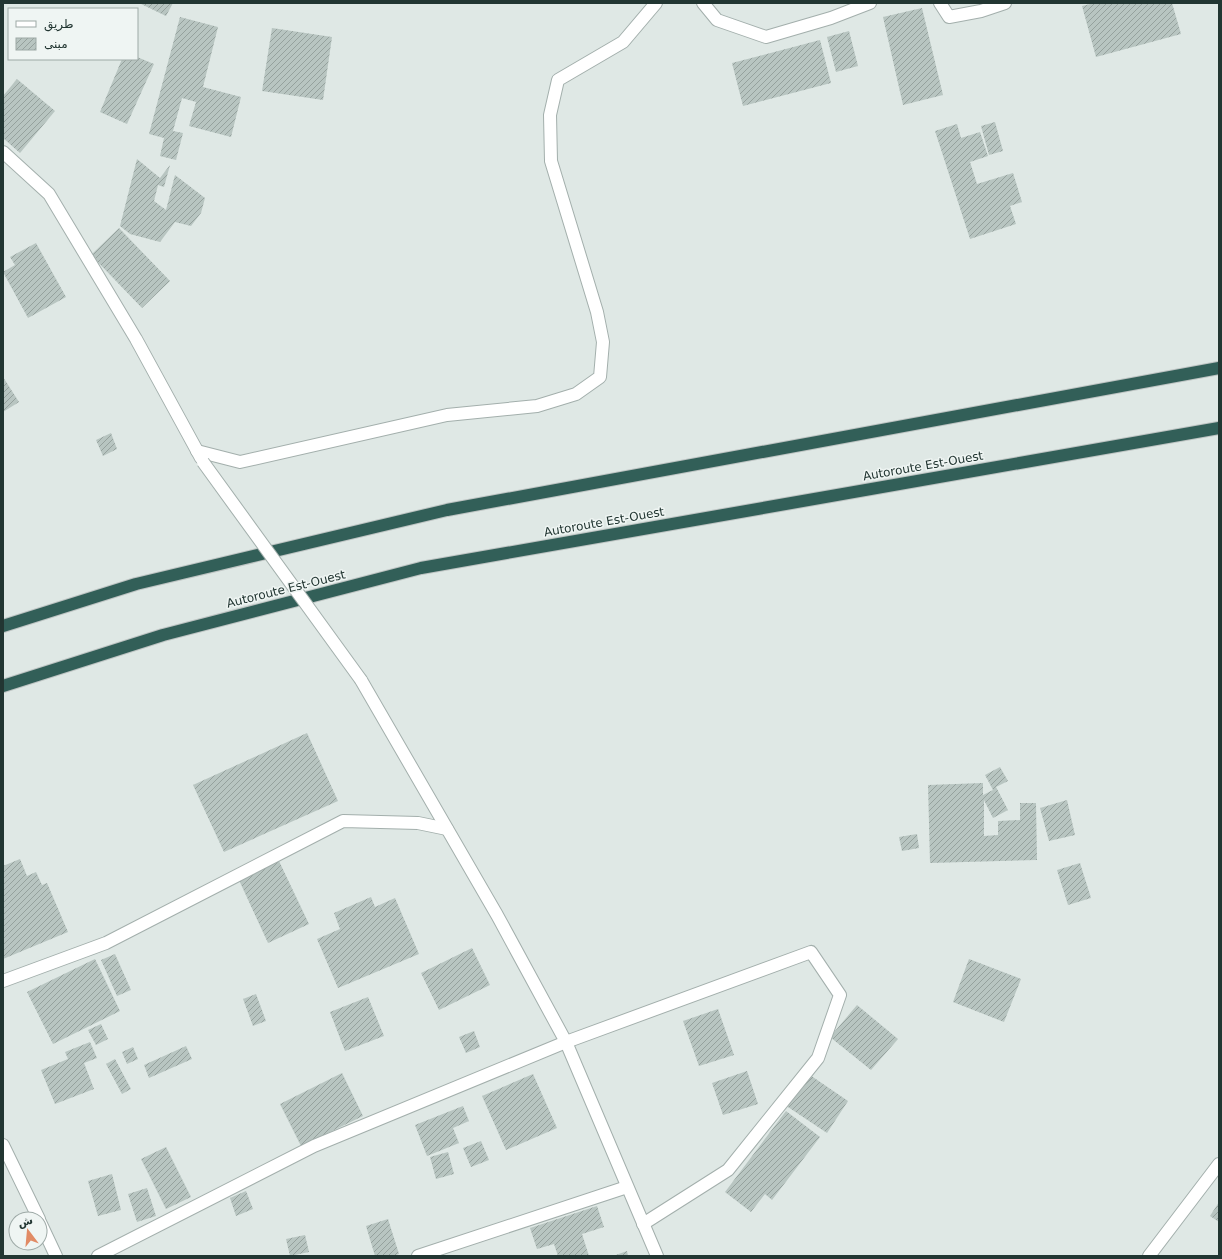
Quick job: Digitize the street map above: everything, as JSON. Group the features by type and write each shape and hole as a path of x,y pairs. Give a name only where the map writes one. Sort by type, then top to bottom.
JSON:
{"highway":[{"path":"3,626 136,584 447,510 1219,368"},
{"name":"Autoroute Est-Ouest","path":"3,686 163,635 421,568 1219,428"}],"street":[{"path":"197,451 240,462 447,415 537,406 576,394 600,377 603,342 597,312 551,161 550,115 558,80 623,42 656,3"},
{"path":"703,3 717,20 766,37 831,18 870,3"},
{"path":"940,3 949,17 981,11 1005,3"},
{"path":"3,152 48,194 136,339 203,462 361,680 497,915 566,1042 657,1256"},
{"path":"3,981 106,943 343,821 418,823 447,829"},
{"path":"98,1256 314,1146 566,1042 811,952 840,995 818,1058 728,1170 643,1224"},
{"path":"3,1145 35,1211"},
{"path":"1149,1256 1219,1164"},
{"path":"418,1256 627,1188"},
{"path":"48,1239 56,1256"}],"building":[{"path":"139,3 173,3 166,16"},
{"path":"1094,3 1172,3 1181,34 1096,57 1082,6"},
{"path":"922,8 943,95 903,105 883,17"},
{"path":"180,17 218,27 203,87 241,97 231,137 189,126 196,102 182,98 173,131 183,133 176,160 160,156 164,138 149,134"},
{"path":"272,28 332,37 323,100 262,91"},
{"path":"849,31 858,66 836,72 827,37"},
{"path":"820,40 831,83 743,106 732,63"},
{"path":"138,57 154,64 127,124 100,112 122,60 138,60"},
{"path":"17,79 55,111 20,153 3,138 3,96"},
{"path":"995,122 1003,151 989,155 981,126"},
{"path":"957,124 961,138 980,132 988,156 970,162 977,184 1013,173 1022,202 1010,206 1016,224 970,239 935,131"},
{"path":"137,159 160,178 170,165 164,187 158,185 154,201 166,210 175,175 205,198 201,213 191,226 175,222 160,242 130,234 120,226"},
{"path":"119,228 170,281 142,308 91,255"},
{"path":"36,243 66,297 28,318 3,272 15,265 10,257"},
{"path":"3,377 19,402 3,412"},
{"path":"111,433 117,449 103,456 96,440"},
{"path":"307,733 338,801 224,852 193,785"},
{"path":"1000,767 1008,781 996,787 1008,810 993,818 984,800 984,836 998,835 998,821 1020,820 1020,803 1036,803 1037,860 930,863 928,785 983,783 983,795 993,790 985,775"},
{"path":"1067,800 1075,835 1049,841 1040,808"},
{"path":"917,834 919,848 902,851 899,837"},
{"path":"20,859 27,876 36,872 42,885 47,883 68,932 3,959 3,866"},
{"path":"278,859 309,924 268,943 238,878"},
{"path":"1080,863 1091,898 1068,905 1057,870"},
{"path":"371,897 375,907 395,898 419,954 338,988 317,939 340,929 334,913"},
{"path":"472,948 490,985 439,1010 421,973"},
{"path":"115,954 131,990 117,996 101,960"},
{"path":"95,959 120,1011 53,1044 27,992"},
{"path":"969,959 1021,979 1004,1022 953,1002"},
{"path":"256,994 266,1021 253,1026 243,999"},
{"path":"368,997 384,1036 345,1051 330,1012"},
{"path":"857,1005 898,1039 871,1070 830,1037"},
{"path":"718,1009 734,1055 699,1066 683,1021"},
{"path":"101,1024 108,1039 96,1045 88,1030"},
{"path":"474,1031 480,1047 466,1053 459,1037"},
{"path":"90,1042 97,1058 84,1063 94,1089 55,1104 41,1070 68,1059 65,1052"},
{"path":"186,1046 192,1059 149,1078 144,1065"},
{"path":"133,1047 138,1059 127,1064 122,1052"},
{"path":"115,1059 131,1089 122,1094 106,1064"},
{"path":"747,1071 758,1104 723,1115 712,1083"},
{"path":"342,1073 363,1116 301,1146 280,1104"},
{"path":"807,1073 848,1101 827,1133 785,1105"},
{"path":"533,1074 557,1128 506,1150 482,1096"},
{"path":"463,1106 469,1121 453,1128 459,1143 427,1156 415,1125"},
{"path":"786,1111 820,1137 772,1200 765,1194 751,1212 725,1192"},
{"path":"481,1141 489,1160 471,1167 463,1148"},
{"path":"166,1147 191,1197 166,1209 141,1159"},
{"path":"448,1152 454,1174 436,1179 430,1157"},
{"path":"112,1174 121,1210 98,1216 88,1181"},
{"path":"147,1188 156,1216 137,1222 128,1194"},
{"path":"246,1191 253,1209 236,1216 230,1198"},
{"path":"1219,1202 1219,1222 1210,1216"},
{"path":"597,1206 604,1227 582,1234 589,1256 558,1256 554,1244 537,1249 530,1228"},
{"path":"388,1219 399,1254 393,1256 375,1256 366,1226"},
{"path":"305,1235 309,1252 290,1256 286,1239"},
{"path":"627,1251 628,1256 613,1256"}]}
